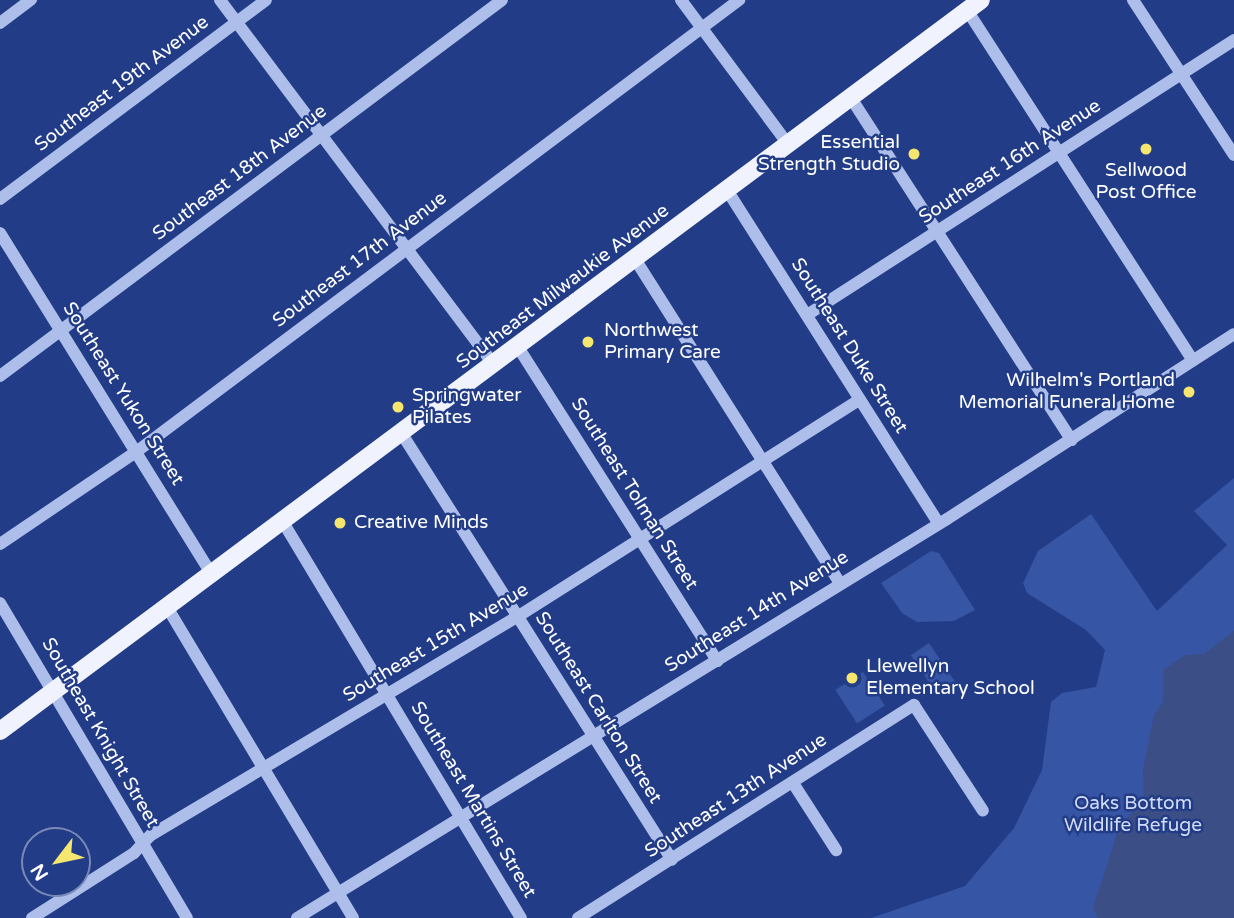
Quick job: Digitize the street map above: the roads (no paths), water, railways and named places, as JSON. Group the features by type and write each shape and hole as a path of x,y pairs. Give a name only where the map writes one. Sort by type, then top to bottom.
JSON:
{"main road":[{"name":"Southeast Milwaukie Avenue","path":"0,731 402,434 974,5"}],"street":[{"path":"0,23 31,0"},
{"path":"220,0 494,365"},
{"name":"Southeast 19th Avenue","path":"0,199 266,0"},
{"name":"Southeast 18th Avenue","path":"0,376 502,0"},
{"path":"681,0 788,145"},
{"name":"Southeast 17th Avenue","path":"0,544 136,452 739,0"},
{"path":"1133,0 1234,155"},
{"path":"974,5 1059,153 1193,361"},
{"name":"Southeast 16th Avenue","path":"807,315 1234,40"},
{"path":"850,98 1071,440"},
{"name":"Southeast Duke Street","path":"727,190 938,523"},
{"name":"Southeast Yukon Street","path":"0,233 212,575"},
{"path":"635,260 840,583"},
{"name":"Southeast 14th Avenue","path":"297,918 594,738 1071,440 1234,334"},
{"name":"Southeast Tolman Street","path":"518,347 717,661"},
{"name":"Southeast 15th Avenue","path":"32,918 142,844 517,617 860,400"},
{"name":"Southeast Carlton Street","path":"402,434 671,860"},
{"name":"Southeast Martins Street","path":"283,522 521,918"},
{"name":"Southeast Knight Street","path":"0,603 187,918"},
{"path":"167,607 353,918"},
{"name":"Southeast 13th Avenue","path":"578,918 914,705 983,811"},
{"path":"793,783 836,850"}],"place":[{"name":"Sellwood Post Office","path":"1146,149"},
{"name":"Essential Strength Studio","path":"914,154"},
{"name":"Northwest Primary Care","path":"588,342"},
{"name":"Wilhelm's Portland Memorial Funeral Home","path":"1189,392"},
{"name":"Springwater Pilates","path":"398,407"},
{"name":"Creative Minds","path":"340,523"},
{"name":"Llewellyn Elementary School","path":"852,678"}],"park label":[{"name":"Oaks Bottom Wildlife Refuge","path":"1133,815"}]}
